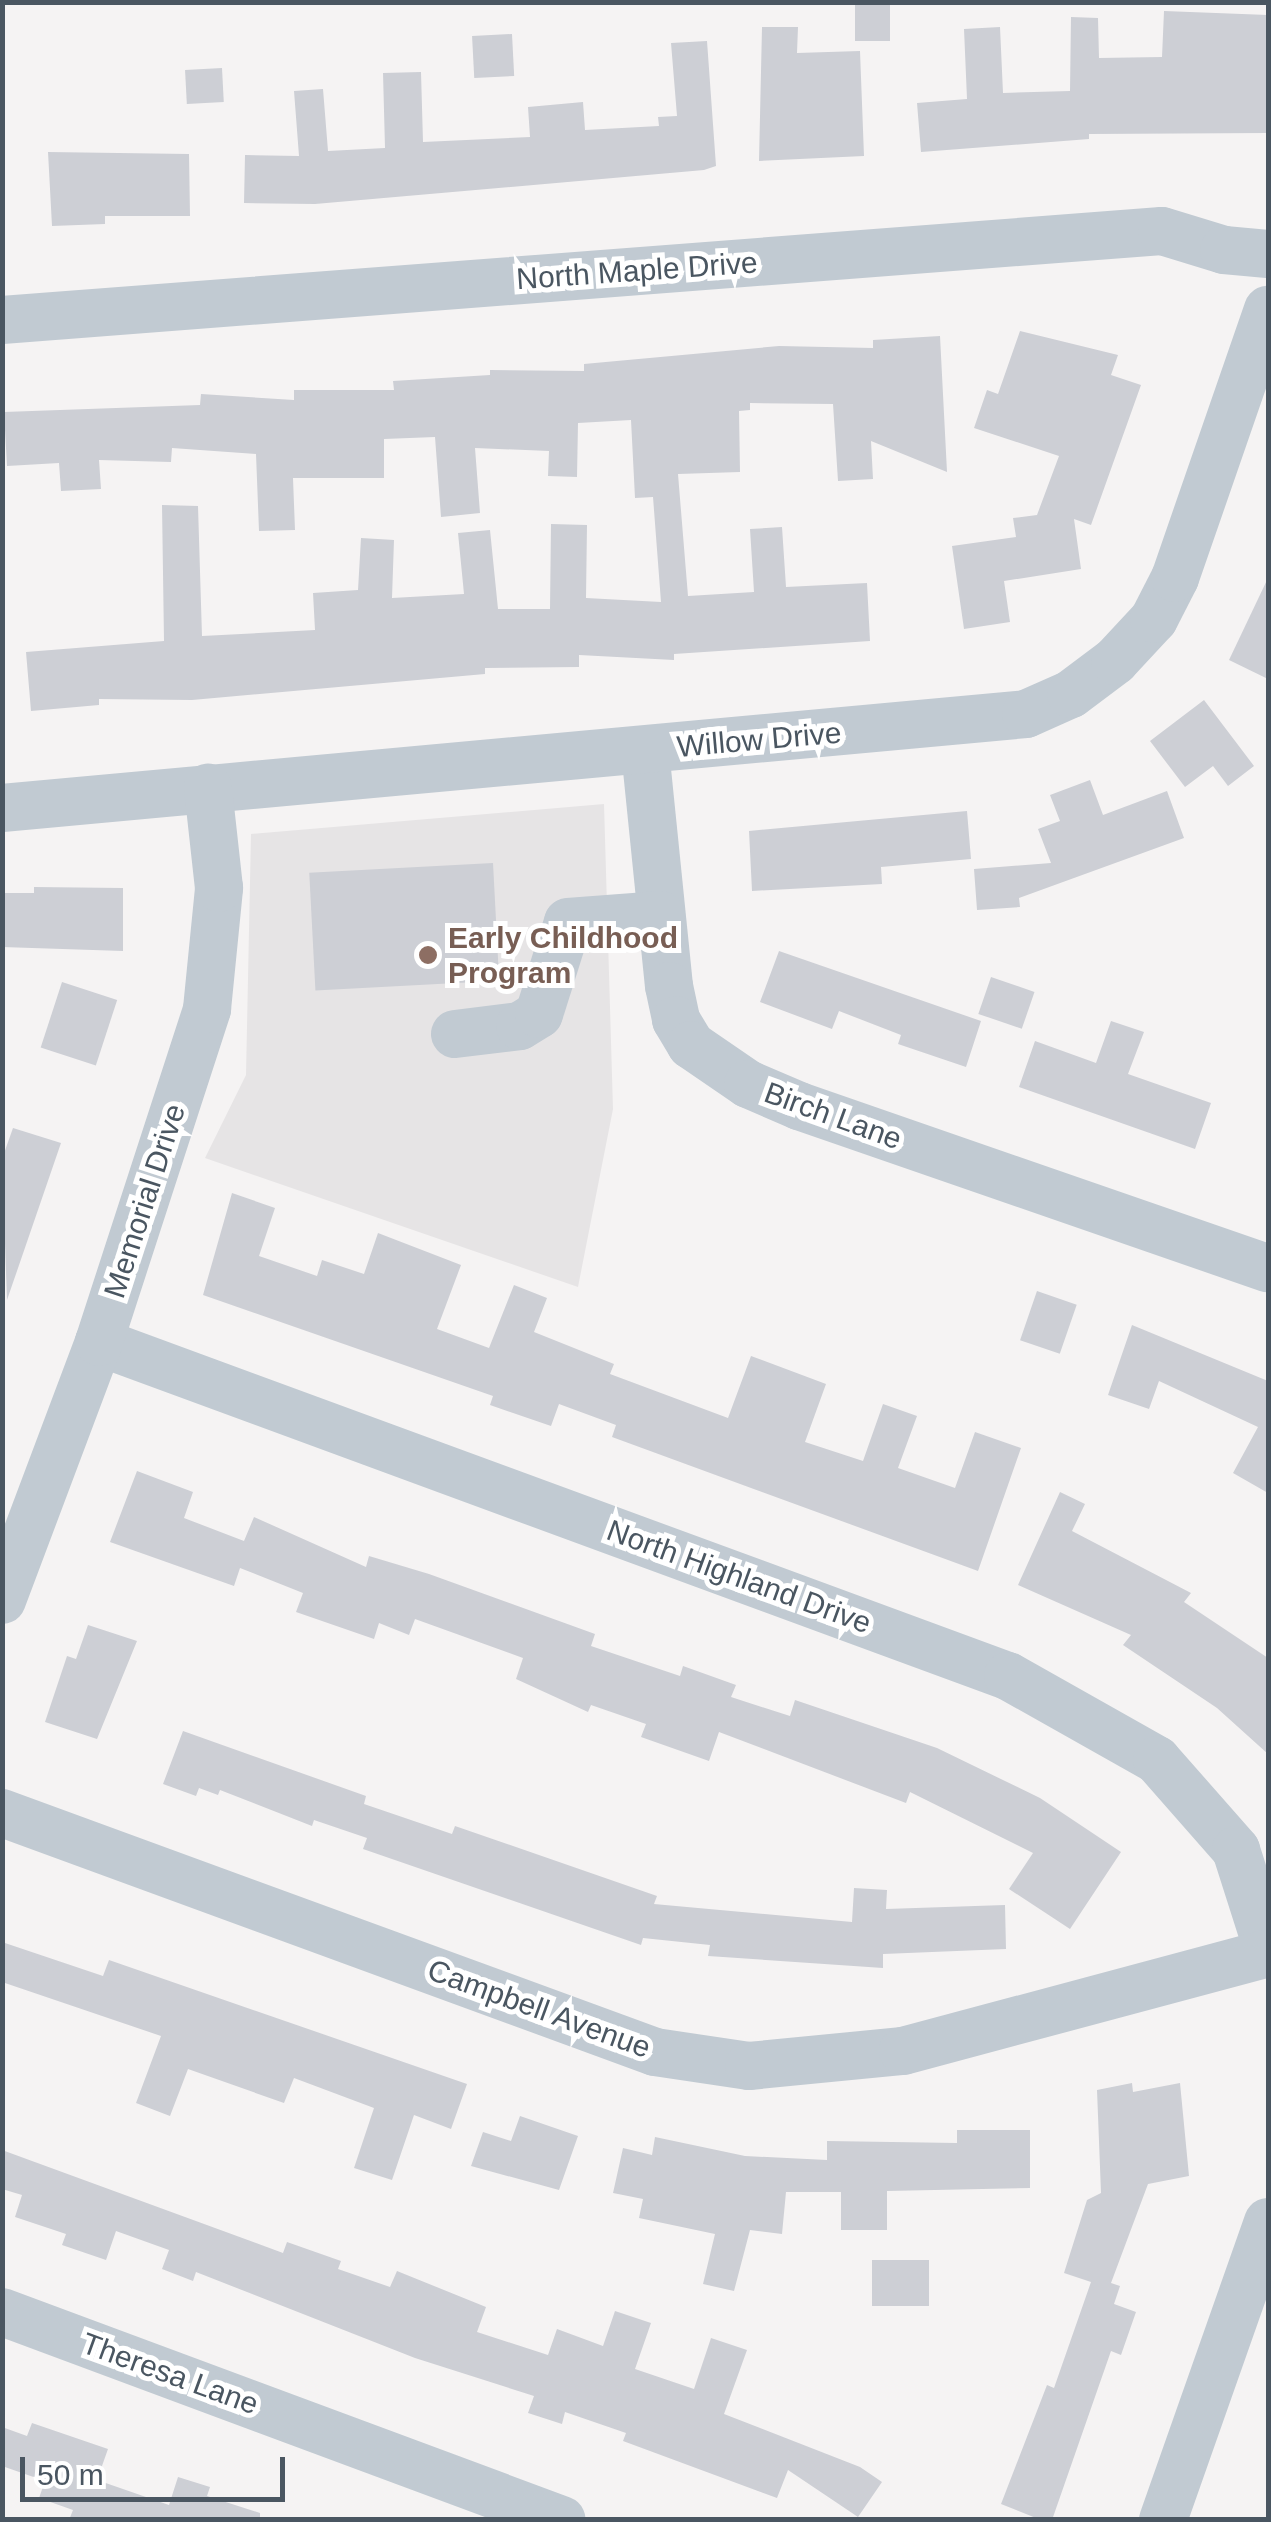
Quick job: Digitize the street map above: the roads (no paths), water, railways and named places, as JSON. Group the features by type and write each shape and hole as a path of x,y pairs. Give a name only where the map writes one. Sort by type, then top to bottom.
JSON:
{"street":[{"name":"North Maple Drive","path":"2,320 1162,231 1224,250 1268,254"},
{"name":"Willow Drive","path":"2,808 1026,714 1071,694 1115,662 1161,606 1268,310"},
{"name":"Birch Lane","path":"645,750 676,1020 691,1045 716,1066 799,1106 1268,1268"},
{"name":"Memorial Drive","path":"2,1600 99,1342 207,1009 219,888 208,788"},
{"path":"454,1034 520,1026 539,1014 568,922 661,915"},
{"name":"North Highland Drive","path":"99,1342 1008,1676 1156,1760 1236,1850 1268,1952"},
{"name":"Campbell Avenue","path":"2,1813 655,2052 750,2066 903,2051 1268,1952"},
{"path":"1162,2520 1268,2222"},
{"name":"Theresa Lane","path":"2,2312 562,2520"}],"place":[{"name":"Early Childhood Program","path":"428,955"}]}
